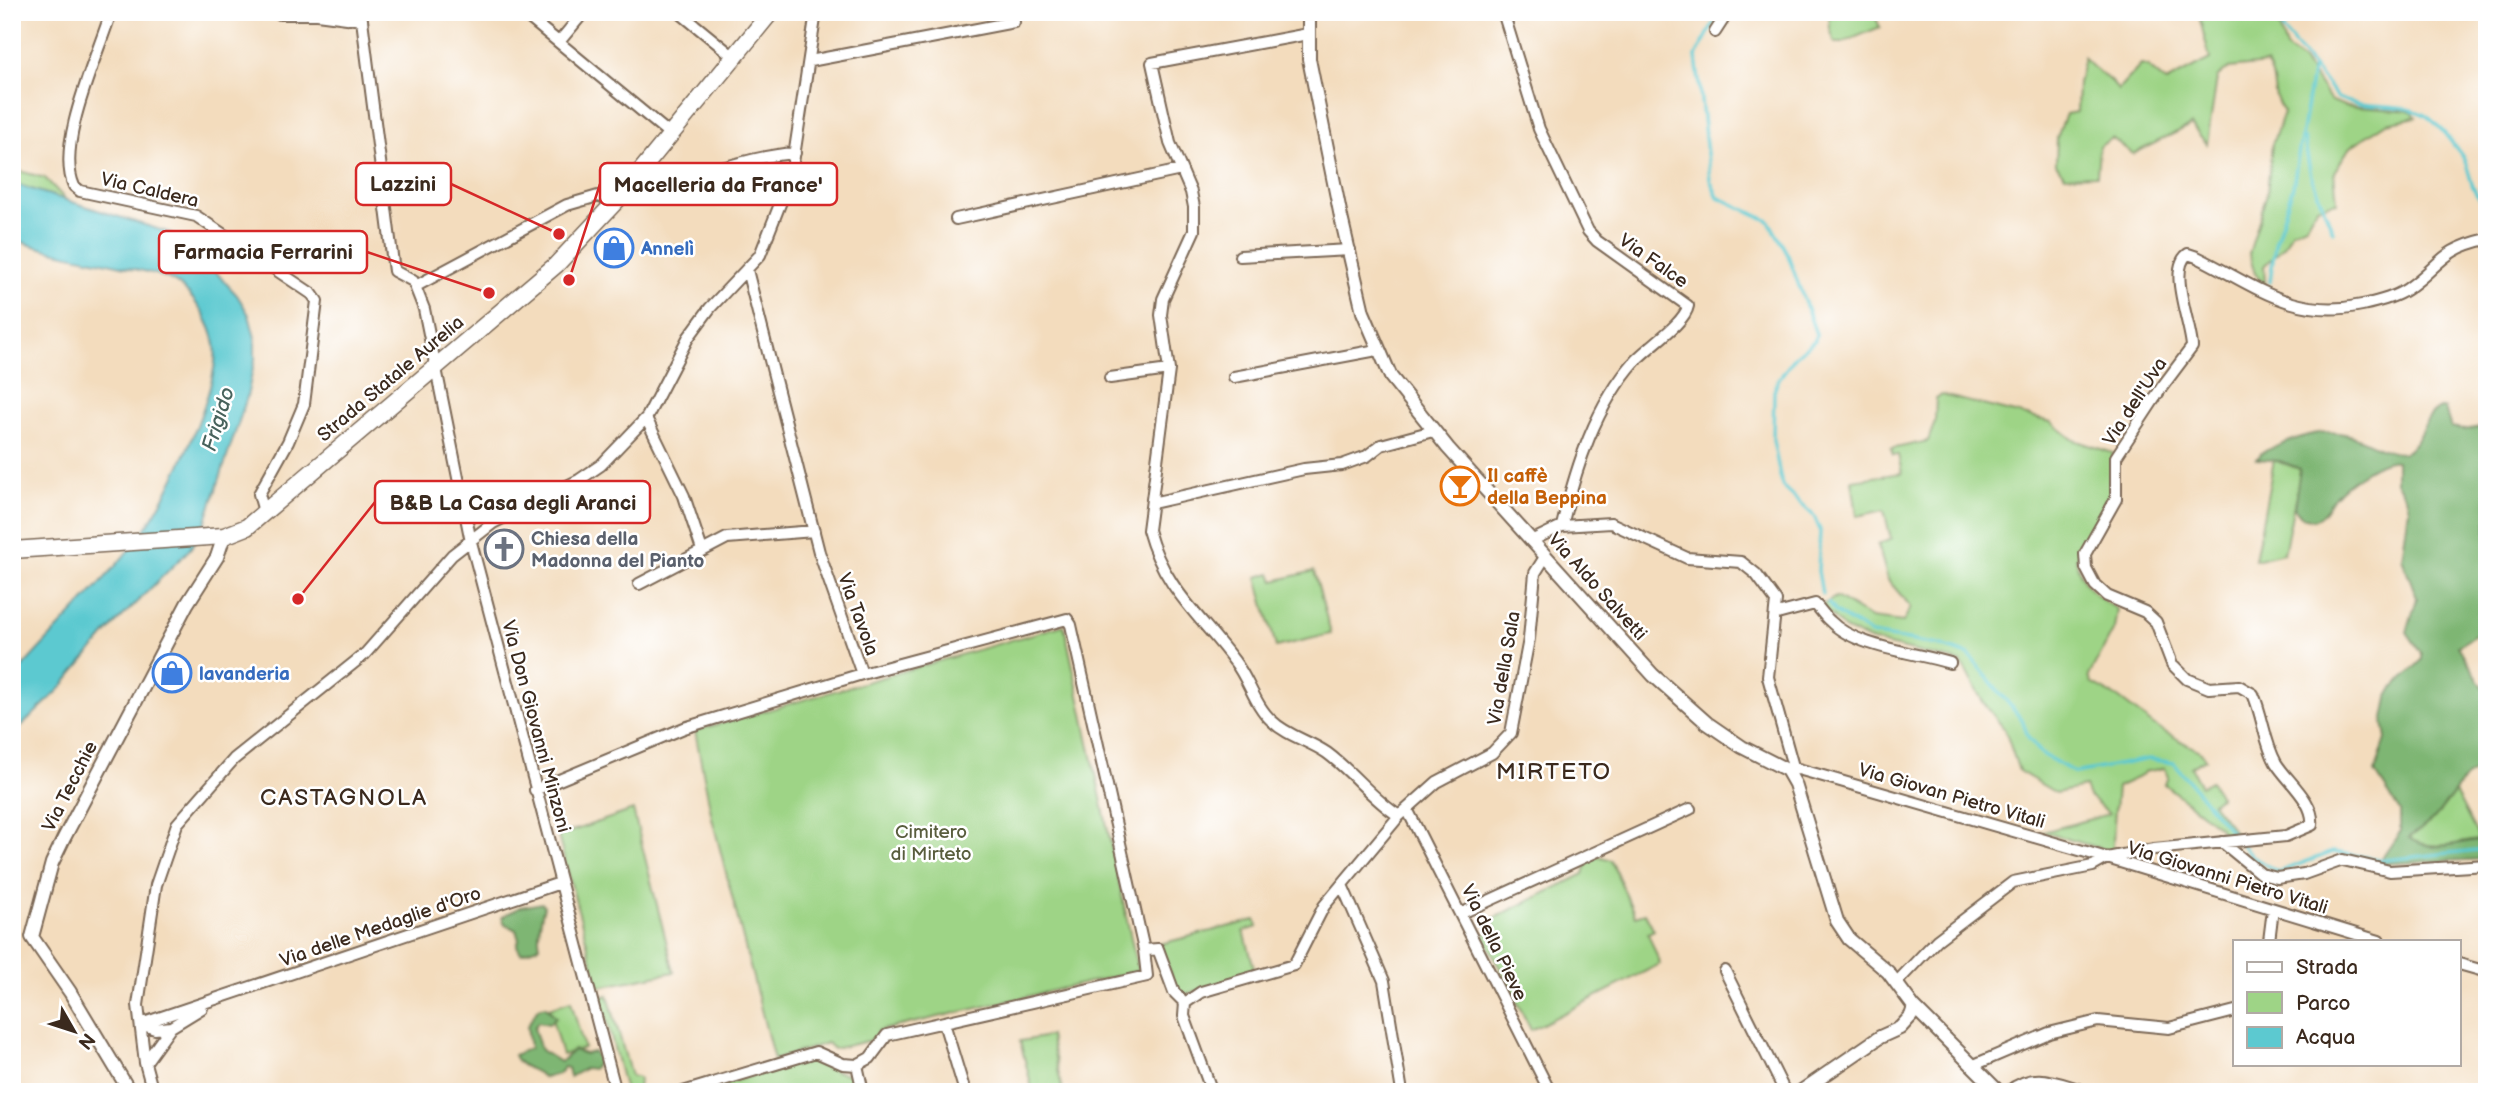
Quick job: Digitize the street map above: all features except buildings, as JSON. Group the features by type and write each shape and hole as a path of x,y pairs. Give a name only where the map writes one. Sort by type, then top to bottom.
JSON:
{"main road":[{"name":"Strada Statale Aurelia","path":"221,536 247,527 556,265 622,194 771,12"},
{"path":"12,550 221,536"}],"street":[{"name":"Via Caldera","path":"111,12 77,111 70,160 74,187 80,191 180,211 202,219 303,287 317,301 304,404 288,442 259,494 264,512"},
{"path":"522,12 671,135"},
{"path":"559,43 584,12"},
{"path":"679,12 734,57"},
{"path":"153,1092 145,1063 138,1005 156,886 177,824 234,759 365,654 430,577 471,541 509,514 579,480 601,465 646,418 688,338 710,308 760,255 791,176 816,12"},
{"name":"Via Aldo Salvetti","path":"1309,12 1308,34 1315,100 1363,312 1377,350 1391,377 1433,431 1545,557 1676,697 1742,747 1791,770"},
{"name":"Via Falce","path":"1503,12 1539,130 1588,231 1597,241 1688,306 1680,320 1637,359 1602,407 1577,470 1562,526"},
{"path":"1715,33 1728,12"},
{"path":"280,14 362,16 394,271 413,281 416,286 568,205 598,196 668,185 766,155 794,153"},
{"path":"810,61 1014,22"},
{"path":"1308,34 1152,63 1170,143 1191,192 1194,230 1163,299 1161,315 1170,370 1152,503 1147,520 1153,550 1185,605 1236,662 1266,715 1273,723 1324,751 1380,803 1403,813"},
{"path":"956,219 1181,170"},
{"name":"Via dell'Uva","path":"2224,842 2286,836 2312,824 2313,818 2301,796 2275,762 2253,694 2239,686 2202,687 2180,674 2172,664 2156,622 2145,612 2107,596 2095,585 2085,568 2085,554 2116,499 2116,457 2192,347 2180,285 2180,259 2188,254 2197,257 2284,302 2314,309 2342,310 2398,294 2446,253 2487,239"},
{"path":"1240,256 1350,250"},
{"name":"Via Tavola","path":"535,790 684,728 862,674 814,531 747,270"},
{"name":"Via Don Giovanni Minzoni","path":"416,286 433,345 435,367 471,541 559,883 617,1092"},
{"path":"1234,377 1377,350"},
{"path":"1110,378 1170,370"},
{"path":"646,418 684,496 702,550"},
{"path":"1152,503 1304,469 1342,465 1367,456 1381,445 1433,431"},
{"path":"1531,541 1562,526 1611,523 1687,558 1741,562 1756,574 1776,601 1777,614 1768,677 1791,770 1837,921 1849,939 1897,982 1914,1007 1999,1092"},
{"path":"639,584 665,573 727,538 814,531"},
{"name":"Via Tecchie","path":"130,1092 70,992 32,937 52,863 187,604 217,557 221,536"},
{"name":"Via della Sala","path":"1185,1003 1201,992 1294,965 1300,957 1314,921 1403,813 1437,782 1492,753 1511,733 1529,639 1535,573 1545,557"},
{"path":"1777,614 1815,604 1830,622 1844,631 1882,647 1950,663"},
{"path":"684,1092 816,1052 843,1064 857,1065 870,1058 887,1035 1147,976 1144,950 1072,625 1067,619 862,674"},
{"name":"Via Giovan Pietro Vitali","path":"1791,770 2107,858"},
{"path":"1462,913 1690,809"},
{"name":"Via della Pieve","path":"1403,813 1462,913 1550,1092"},
{"path":"1897,982 1937,940 2003,888 2023,879 2093,866 2107,858 2224,842 2261,874 2277,878 2304,874 2343,860 2390,871 2487,865"},
{"name":"Via Giovanni Pietro Vitali","path":"2107,858 2376,940"},
{"name":"Via delle Medaglie d'Oro","path":"141,1024 559,883"},
{"path":"1342,885 1384,981 1402,1092"},
{"path":"2269,940 2273,909"},
{"path":"1144,950 1158,948 1174,992 1185,1003 1184,1016 1212,1092"},
{"path":"2460,964 2487,972"},
{"path":"1725,971 1785,1092"},
{"name":"Via delle Medaglie d'Oro","path":"145,1063 170,1027 212,1002"},
{"path":"1800,1092 1880,1037 1900,1028 1911,1016 1914,1007"},
{"path":"1974,1065 2049,1033 2098,1021 2169,1028 2233,1012"},
{"path":"944,1023 965,1092"},
{"path":"141,1024 155,1029 170,1027"},
{"path":"857,1065 863,1092"},
{"path":"2008,1092 2026,1079 2036,1078 2089,1092"}],"green space":[{"path":"1829,12 1873,12 1880,27 1842,43 1835,43 1830,29"},
{"path":"2198,12 2274,12 2286,48 2303,61 2330,100 2344,106 2412,111 2416,117 2387,123 2350,147 2334,172 2337,202 2316,207 2306,225 2292,231 2284,246 2264,266 2265,286 2255,273 2249,254 2267,193 2272,144 2284,112 2279,105 2272,75 2266,64 2229,68 2217,78 2207,144 2191,125 2133,154 2112,138 2099,147 2097,175 2065,176 2056,164 2057,138 2066,114 2077,112 2078,83 2084,57 2118,90 2141,65 2148,67 2166,82 2210,59"},
{"path":"12,169 45,178 66,200 12,183"},
{"path":"1942,395 2051,422 2074,440 2113,453 2112,493 2076,559 2085,583 2102,600 2117,609 2114,629 2089,676 2091,683 2118,698 2156,727 2201,752 2206,759 2191,767 2201,786 2210,781 2220,796 2212,803 2238,836 2225,837 2219,827 2164,784 2168,778 2165,768 2144,772 2117,787 2113,852 2043,832 2109,814 2089,797 2085,787 2056,793 2019,771 2005,730 1983,702 1961,662 1875,642 1846,630 1821,606 1836,597 1871,618 1903,622 1911,607 1888,580 1878,545 1891,539 1884,510 1857,516 1852,480 1902,473 1898,455 1893,455 1891,449 1928,441 1935,421 1936,398"},
{"path":"2440,408 2445,409 2451,428 2463,430 2487,426 2487,628 2458,646 2487,693 2487,764 2466,777 2435,818 2409,838 2430,846 2487,840 2487,859 2378,864 2400,832 2400,811 2375,772 2386,739 2383,723 2388,698 2395,686 2422,660 2422,654 2407,632 2417,598 2402,558 2409,509 2406,497 2396,482 2396,461 2382,464 2355,479 2313,520 2302,517 2294,508 2300,469 2280,461 2257,459 2262,452 2295,439 2328,432 2352,436 2384,449 2404,453 2415,443 2429,418"},
{"path":"2274,460 2300,469 2300,475 2284,553 2255,560"},
{"path":"1314,571 1331,634 1276,647 1257,577 1271,573 1274,581"},
{"name":"Cimitero di Mirteto","path":"1064,625 1138,971 878,1031 872,1040 833,1049 827,1043 774,1060 712,818 695,731"},
{"path":"2455,792 2480,840 2436,846 2409,838 2435,818"},
{"path":"633,810 674,972 599,987 558,836"},
{"path":"1599,856 1611,860 1635,916 1645,913 1654,930 1648,933 1660,964 1531,1030 1483,935 1496,929 1492,919 1584,874 1587,862"},
{"path":"542,903 544,906 539,931 540,946 521,953 517,946 519,940 516,930 505,924 502,917 520,907"},
{"path":"1255,920 1258,927 1244,931 1256,975 1183,994 1174,985 1160,944"},
{"path":"608,995 631,1076 639,1078 638,1092 626,1092 624,1087 601,997"},
{"path":"571,1001 584,1048 562,1055 549,1008"},
{"path":"545,1006 556,1017 549,1024 538,1022 534,1028 541,1050 560,1062 574,1050 585,1054 594,1052 599,1060 593,1069 586,1068 570,1077 568,1068 564,1067 558,1074 544,1078 516,1060 514,1055 530,1048 527,1026 538,1008"},
{"path":"1050,1036 1063,1092 1033,1092 1020,1041"},
{"path":"813,1057 835,1071 855,1076 858,1092 709,1092 708,1089"}],"water":[{"name":"Frigido","path":"12,183 170,233 202,257 237,295 249,315 255,338 255,359 247,397 204,526 190,549 112,627 59,690 12,735 12,679 115,567 156,511 192,439 202,411 215,363 215,345 201,311 183,288 171,280 12,238"}],"waterway":[{"path":"1720,12 1696,56 1710,180 1718,197 1769,221 1788,255 1816,334 1815,340 1795,357 1778,380 1774,391 1773,440 1782,486 1814,516 1820,530 1818,571 1822,594"},
{"path":"2277,12 2284,31 2338,98 2359,104 2413,110 2433,121 2464,158 2479,197"},
{"path":"2270,282 2275,244 2293,186 2313,67"},
{"path":"2304,139 2311,176 2333,231"},
{"path":"1828,603 1835,612 1871,634 1938,645 1969,655 2022,720 2029,739 2042,754 2075,773 2149,759 2174,763 2251,856 2278,872 2333,852 2385,860 2487,849"}],"place":[{"name":"Lazzini","path":"559,234"},
{"name":"Annelì","path":"614,248"},
{"name":"Macelleria da France'","path":"569,280"},
{"name":"Farmacia Ferrarini","path":"489,293"},
{"name":"Il caffè della Beppina","path":"1460,486"},
{"name":"Chiesa della Madonna del Pianto","path":"504,549"},
{"name":"B&B La Casa degli Aranci","path":"298,599"},
{"name":"lavanderia","path":"172,673"}],"district":[{"name":"MIRTETO","path":"1554,771"},
{"name":"CASTAGNOLA","path":"344,797"}]}
